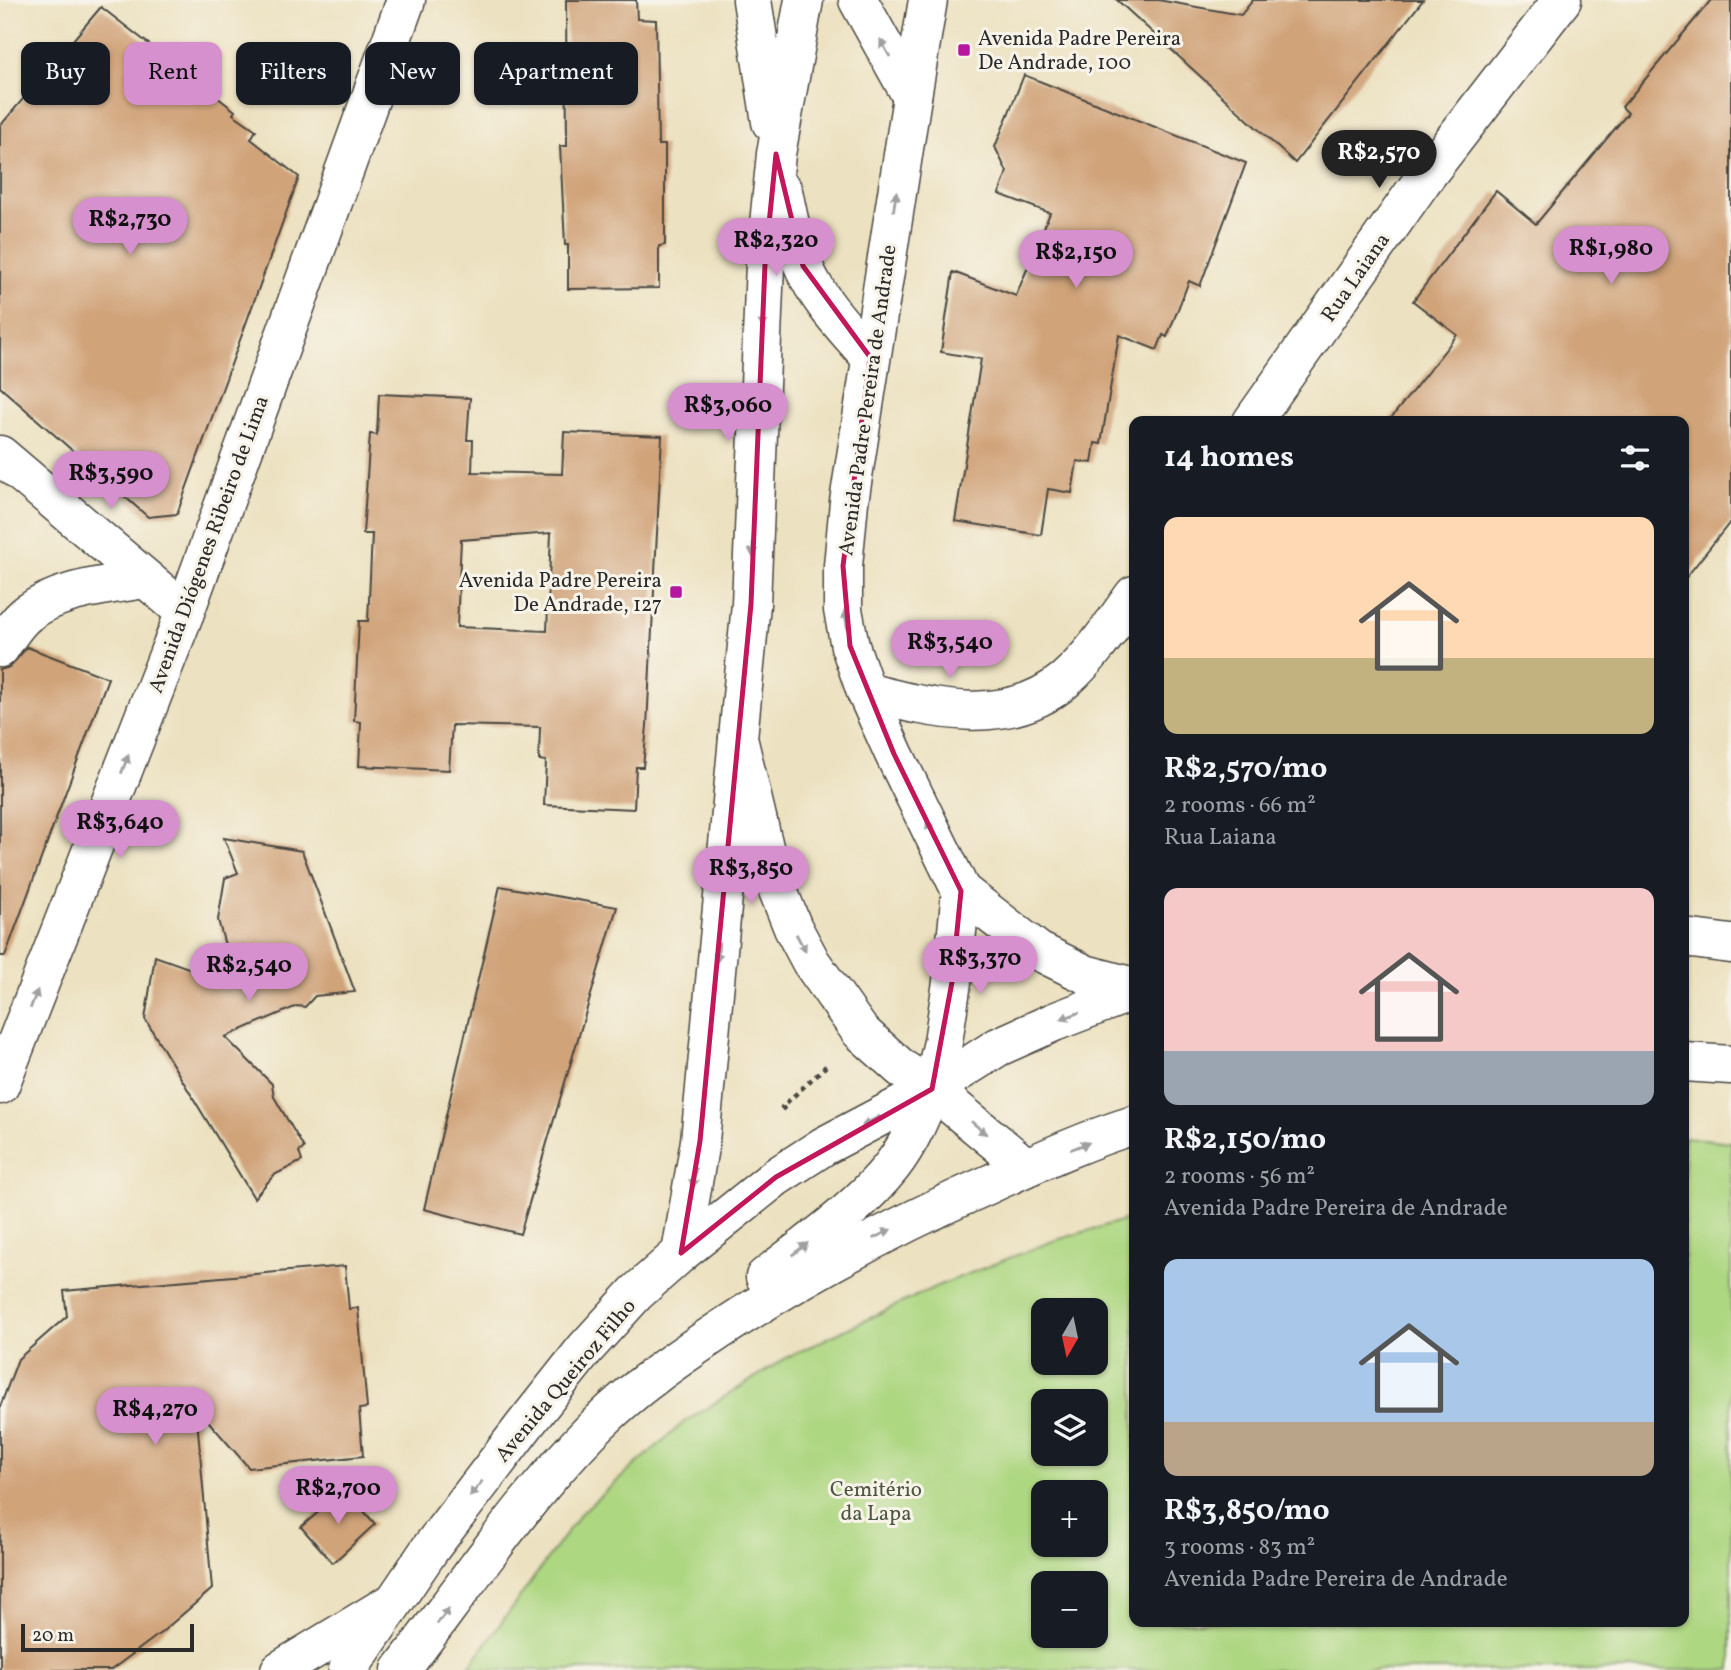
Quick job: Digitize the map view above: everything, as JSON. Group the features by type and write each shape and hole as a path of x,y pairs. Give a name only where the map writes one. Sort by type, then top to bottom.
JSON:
{"main road":[{"name":"Avenida Diógenes Ribeiro de Lima","path":"0,1086 185,612 406,0"},
{"path":"752,0 776,154 791,227 803,267 818,293 870,356"},
{"path":"681,1253 700,1141 751,604 765,264 776,154 804,0"},
{"path":"858,0 912,97"},
{"name":"Avenida Padre Pereira de Andrade","path":"928,0 849,502 843,566 843,610 850,646 866,692 961,891"},
{"name":"Rua Laiana","path":"1256,416 1422,181 1562,0"},
{"path":"0,455 185,612"},
{"path":"0,648 26,614 53,598 144,579"},
{"path":"866,692 915,705 950,710 1010,708 1037,699 1066,679 1129,602"},
{"path":"738,738 769,868 793,928 811,961 860,1031 901,1068 932,1089 1026,1167"},
{"path":"961,891 1038,951 1085,974 1129,987"},
{"path":"401,1670 542,1485 629,1385 650,1365 838,1220 893,1164 917,1126 932,1089 953,982 961,891"},
{"path":"1689,939 1731,944"},
{"name":"Avenida Queiroz Filho","path":"348,1670 454,1516 585,1349 636,1293 681,1253 786,1171 824,1146 932,1089 998,1047 1129,991"},
{"path":"1689,1062 1731,1065"},
{"path":"601,1420 682,1355 804,1277 916,1217 1026,1167 1129,1127"},
{"path":"280,1670 394,1601"}],"path":[{"path":"782,1107 820,1072"}],"highlighted area":[{"path":"776,154 803,266 870,357 843,566 850,646 894,754 961,891 952,982 932,1089 776,1177 681,1253 700,1141 751,604 765,264"}],"green space":[{"name":"Cemitério da Lapa","path":"1689,1138 1731,1142 1731,1670 467,1670 580,1514 683,1423 788,1357 937,1286 1053,1241 1129,1218 1129,1627 1689,1627"}],"building":[{"path":"566,0 636,0 637,19 656,20 658,145 665,145 665,245 659,246 659,288 568,289 568,245 565,245 560,146 567,146 567,105 638,105 638,42 566,42"},
{"path":"1117,0 1158,0 1241,15 1253,0 1423,0 1295,163"},
{"path":"1711,0 1731,0 1731,521 1689,574 1689,416 1393,416 1457,335 1413,301 1496,191 1536,224 1628,113 1622,107"},
{"path":"101,7 146,42 124,42 124,105 222,105 222,101 235,111 233,114 256,130 251,139 299,177 177,514 148,517 0,387 0,126 21,101 21,105 110,105 110,42 71,42"},
{"path":"1024,75 1246,163 1200,286 1189,281 1167,337 1163,335 1157,350 1119,335 1101,444 1095,443 1092,463 1077,461 1072,493 1048,489 1041,535 955,521 981,359 941,352 953,272 1016,296 1050,213 999,194 1007,172 995,147"},
{"path":"379,394 470,398 467,440 473,440 472,472 562,474 564,432 662,436 647,726 643,767 636,767 634,809 544,805 546,761 539,760 540,727 452,725 449,770 359,766 361,722 354,721 359,621 368,621 372,534 363,534 370,434 377,435","holes":["551,533 547,631 457,627 461,540"]},
{"path":"27,647 108,678 5,956 0,956 0,670 10,667"},
{"path":"224,838 302,851 355,992 315,996 305,1007 297,1006 225,1037 272,1084 274,1097 304,1148 299,1152 302,1161 274,1175 254,1198 145,1019 155,956 236,985 218,920 225,878 238,873"},
{"path":"500,886 617,907 520,1234 424,1209"},
{"path":"345,1266 349,1309 358,1308 367,1408 359,1409 363,1456 249,1468 196,1407 212,1589 162,1632 111,1670 0,1670 0,1407 18,1359 67,1316 64,1291"},
{"path":"345,1489 375,1524 333,1563 301,1527"}],"place":[{"name":"Avenida Padre Pereira De Andrade, 100","path":"964,50"},
{"name":"Avenida Padre Pereira De Andrade, 127","path":"676,592"}]}
